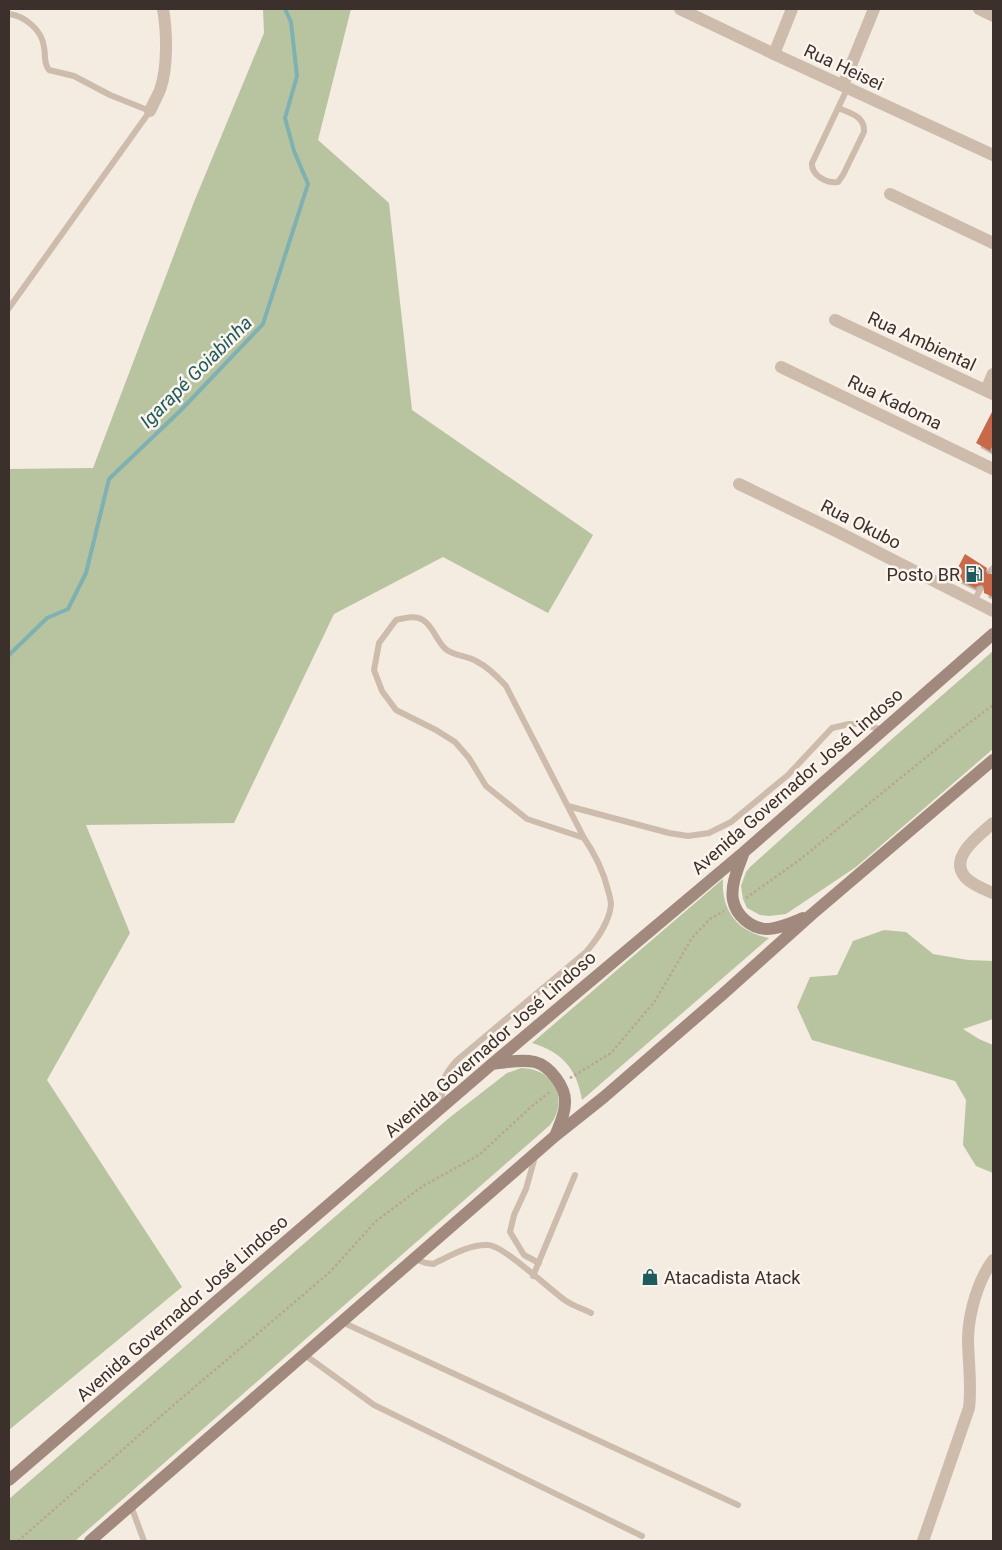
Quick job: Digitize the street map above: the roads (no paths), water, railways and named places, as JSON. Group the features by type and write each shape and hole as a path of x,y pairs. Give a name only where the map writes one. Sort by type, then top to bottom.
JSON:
{"main road":[{"name":"Avenida Governador José Lindoso","path":"9,1480 492,1064 744,852 993,634"},
{"path":"90,1541 555,1136 604,1097 993,760"},
{"path":"744,852 734,884 733,900 739,914 750,924 765,929 784,925 812,915"},
{"path":"492,1064 519,1061 536,1062 552,1072 560,1084 566,1102 555,1136"}],"street":[{"path":"150,111 160,88 165,64 165,21 163,9"},
{"name":"Rua Heisei","path":"680,9 993,155"},
{"path":"774,54 792,9"},
{"path":"845,86 874,9"},
{"path":"979,9 993,16"},
{"path":"890,194 993,242"},
{"name":"Rua Ambiental","path":"835,320 990,392"},
{"name":"Rua Kadoma","path":"781,367 993,469"},
{"path":"990,392 993,374"},
{"name":"Rua Okubo","path":"739,484 977,596 993,611"},
{"path":"993,823 970,844 962,855 960,863 961,870 966,878 993,893"},
{"path":"923,1541 969,1408 971,1392 968,1336 973,1306 984,1274 993,1260"}],"lane":[{"path":"9,14 26,20 39,34 44,47 45,64 49,70 74,76 110,95 150,111 9,308"},
{"path":"838,108 858,117 864,123 864,132 843,175 838,182 834,183 820,177 811,167 838,108 845,86"},
{"path":"443,1107 440,1087 445,1074 456,1061 586,952 599,937 611,904 604,876 595,854 584,838 506,686 489,669 475,660 446,650 436,634 423,620 411,617 396,620 379,643 374,670 382,691 396,710 455,742 469,758 486,786 528,819 584,838"},
{"path":"568,806 669,833 688,836 708,834 731,822 788,775 832,728 849,724 862,724 883,730"},
{"path":"536,1153 526,1189 514,1215 510,1232 524,1255 539,1263"},
{"path":"534,1276 575,1175"},
{"path":"414,1259 433,1264 475,1246 490,1244 520,1263 568,1302 591,1313"},
{"path":"342,1322 738,1505"},
{"path":"305,1355 374,1405 642,1536"},
{"path":"131,1506 144,1541"}],"waterway":[{"name":"Igarapé Goiabinha","path":"9,655 47,618 68,609 86,573 109,479 180,411 263,324 308,184 294,151 285,118 297,76 291,22 285,9"}],"place":[{"name":"Posto BR","path":"974,574"},
{"name":"Atacadista Atack","path":"650,1277"}]}
